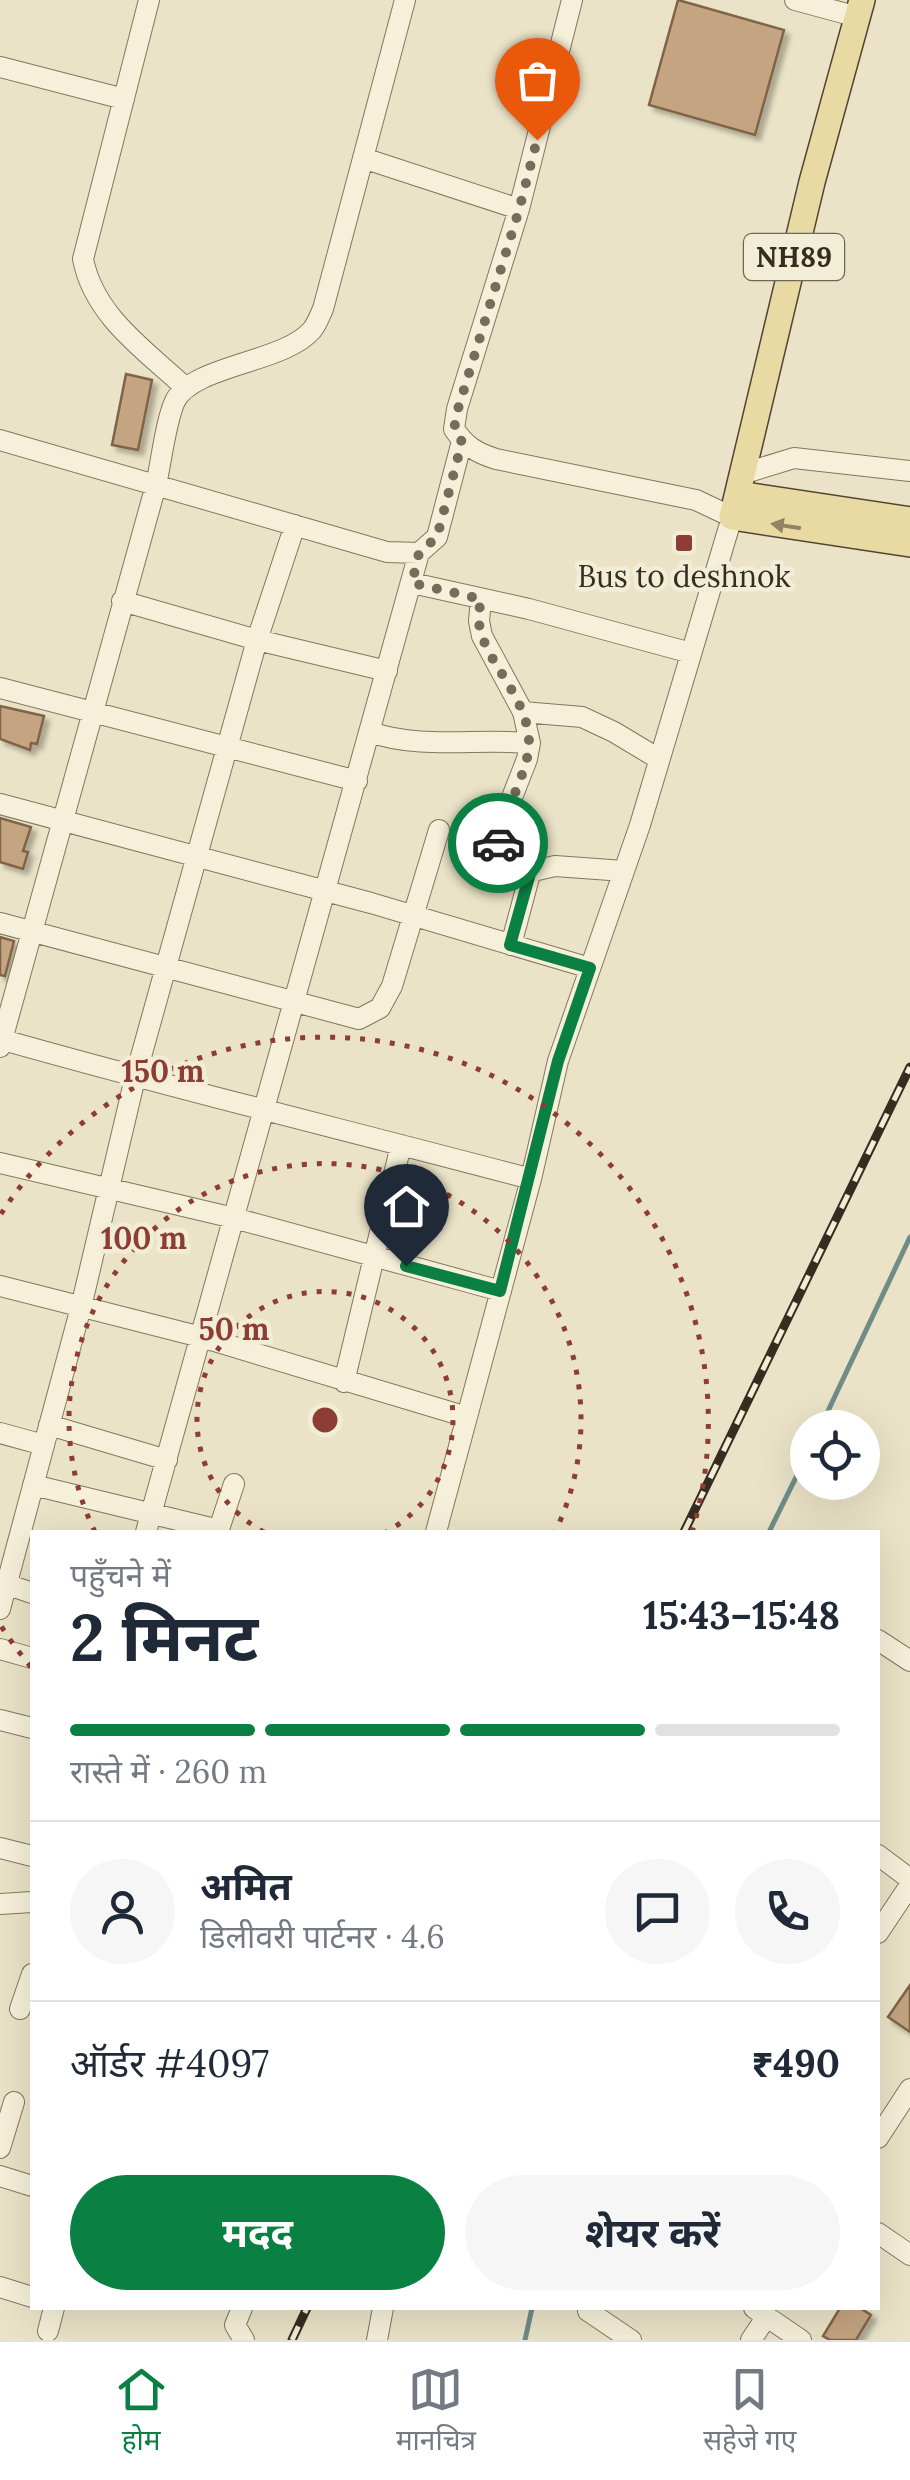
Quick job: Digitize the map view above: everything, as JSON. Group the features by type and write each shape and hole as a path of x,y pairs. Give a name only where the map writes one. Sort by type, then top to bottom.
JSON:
{"main road":[{"name":"NH89","path":"737,495 808,201 860,8"},
{"path":"737,495 910,544"},
{"path":"840,522 910,520"}],"street":[{"path":"150,0 83,259 88,286 124,332 186,388"},
{"path":"405,0 324,309 312,330 292,345 186,388 175,400 156,485 1,1042 531,1180"},
{"path":"572,0 519,210 458,409 454,429 462,442 477,453 496,459 696,500 737,495 794,458 910,472"},
{"path":"795,0 860,8"},
{"path":"0,67 124,99"},
{"path":"363,158 519,210"},
{"path":"0,440 387,552 419,553"},
{"path":"149,1522 419,553 437,537 462,442"},
{"path":"437,1530 531,1180 558,1061 660,759 737,495"},
{"path":"0,1609 3,1583 34,1485 135,1078 257,640 294,524"},
{"path":"412,583 691,653"},
{"path":"481,599 482,636 523,712 530,743 502,823 496,869 508,876 555,866 624,872"},
{"path":"122,601 257,640 388,671"},
{"path":"0,688 356,781"},
{"path":"523,712 582,718 660,759"},
{"path":"370,732 395,741 421,744 487,739 530,743"},
{"path":"0,804 326,890 590,968"},
{"path":"0,923 359,1020 380,1008 392,986 439,830"},
{"path":"510,945 531,870"},
{"path":"344,1382 401,1144"},
{"path":"0,1163 234,1218 500,1291"},
{"path":"0,1286 201,1337 467,1417"},
{"path":"0,1434 46,1435 167,1460"},
{"path":"219,1530 234,1484"},
{"path":"34,1485 149,1522 204,1530"},
{"path":"3,1583 30,1592"},
{"path":"880,1641 910,1661"},
{"path":"0,1649 30,1657"},
{"path":"0,1720 30,1728"},
{"path":"1,1853 30,1856"},
{"path":"880,1857 910,1882 880,1930"},
{"path":"0,1904 30,1902"},
{"path":"20,2009 30,1980"},
{"path":"880,2135 910,2089"},
{"path":"0,2148 14,2102"},
{"path":"0,2176 30,2185"},
{"path":"880,2234 910,2255"},
{"path":"0,2287 30,2296"},
{"path":"48,2331 53,2310"},
{"path":"239,2338 235,2325 241,2310"},
{"path":"376,2340 383,2310"},
{"path":"588,2311 630,2340"},
{"path":"751,2340 760,2312 801,2340"}],"building":[{"path":"678,0 784,30 755,135 649,105"},
{"path":"126,374 152,380 138,450 112,445"},
{"path":"0,706 44,716 37,744 31,743 30,750 0,739"},
{"path":"0,818 31,827 23,851 28,852 23,869 0,862"},
{"path":"0,937 14,941 5,976 0,975"},
{"path":"910,1985 910,2032 888,2017"},
{"path":"839,2310 863,2310 871,2315 856,2340 830,2340 823,2336"}],"waterway":[{"path":"828,1410 910,1237"},
{"path":"770,1530 790,1489"},
{"path":"525,2340 532,2310"}],"railway":[{"path":"685,1530 910,1067"},
{"path":"292,2340 306,2310"}],"way so far":[{"path":"498,843 510,799 527,759 530,743 523,712 482,636 481,599 412,583 419,553 437,537 462,442 454,429 458,409 537,140"}],"place":[{"name":"Bus to deshnok","path":"684,543"}],"route":[{"path":"406,1266 500,1291 558,1061 590,968 510,945 531,870 508,876 500,873 496,869 498,843"}]}
